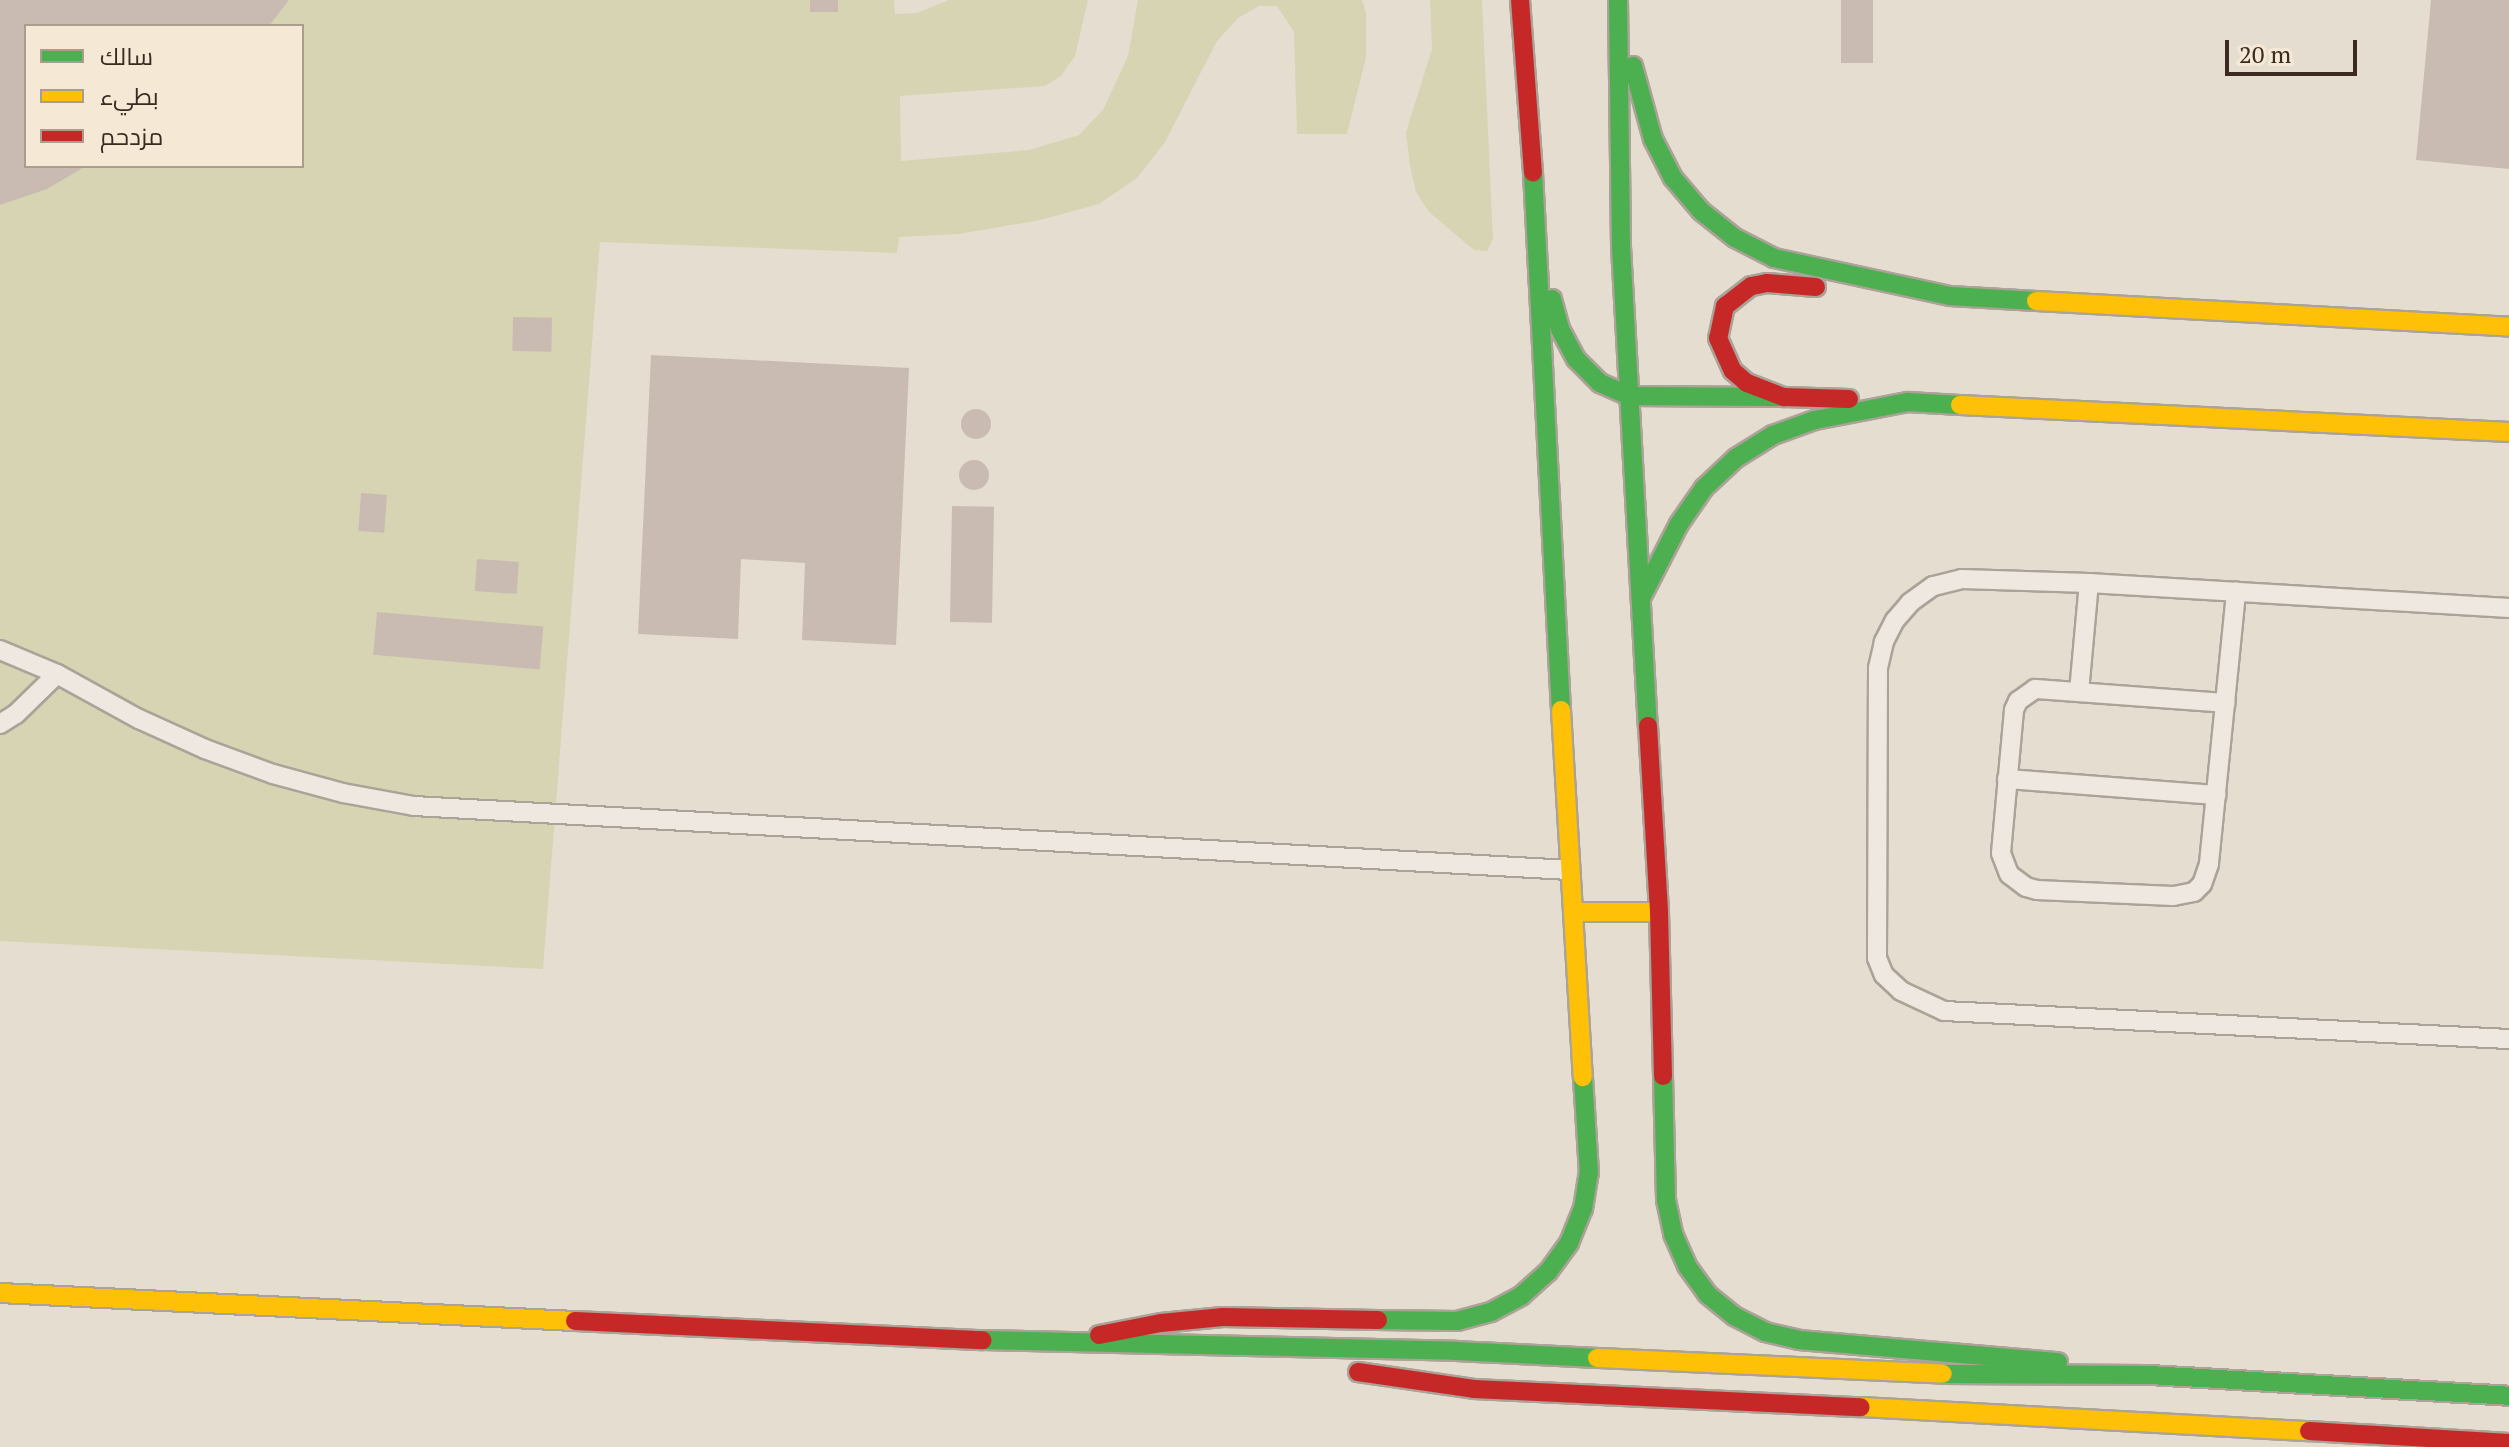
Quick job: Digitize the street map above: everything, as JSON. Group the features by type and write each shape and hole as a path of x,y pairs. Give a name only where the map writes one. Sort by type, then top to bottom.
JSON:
{"main road":[{"path":"1056,1344 1161,1323 1223,1317 1457,1321 1491,1312 1521,1296 1548,1272 1569,1243 1583,1209 1589,1173 1570,870 1539,254 1520,0"},
{"path":"1618,7 1653,139 1673,178 1701,211 1735,238 1774,258 1950,296"},
{"path":"1618,7 1618,149 1629,396 1659,912 1666,1200 1673,1234 1687,1266 1707,1294 1734,1316 1765,1332 1799,1340 1994,1353 2149,1375"},
{"path":"1539,254 1560,329 1576,359 1600,383 1629,396 1908,402 2509,432"},
{"path":"1784,397 1747,383 1733,371 1718,338 1719,321 1736,294 1751,286 1767,283 2509,327"},
{"path":"1640,600 1679,524 1704,488 1736,458 1773,435 1815,420 1908,402"},
{"path":"1573,912 1659,912"},
{"path":"0,1293 1056,1344 1456,1351 1975,1376 2149,1375 2509,1396"},
{"path":"1213,1349 1474,1389 2146,1421 2509,1443"}],"lane":[{"path":"2509,608 2089,583 1962,579 1933,586 1902,611 1889,631 1878,668 1877,958 1884,975 1901,991 1920,1002 1962,1013 2509,1039"},
{"path":"2079,692 2089,583"},
{"path":"2225,703 2035,689 2018,701 2012,721 2007,779 2001,853 2004,865 2017,881 2037,890 2173,896 2194,892 2207,875 2216,795 2236,592"},
{"path":"0,650 57,674 139,719 205,749 273,774 343,793 414,806 1570,870"},
{"path":"0,724 16,714 57,674"},
{"path":"2007,779 2216,795"}],"shaded area":[{"path":"0,0 894,0 895,14 917,13 949,0 1088,0 1075,56 1061,76 1045,86 900,96 901,161 1029,150 1079,135 1103,110 1128,56 1138,0 1362,0 1366,13 1366,57 1347,134 1297,134 1294,32 1277,6 1259,6 1238,18 1217,41 1165,142 1137,178 1099,204 1040,220 959,234 899,237 897,253 600,242 543,969 0,941"},
{"path":"1430,0 1482,0 1493,239 1487,251 1474,250 1429,212 1416,192 1410,166 1406,132 1432,49"}],"building":[{"path":"0,0 289,0 271,24 24,24 24,168 83,168 47,189 0,205"},
{"path":"810,0 838,0 838,12 810,12"},
{"path":"1841,0 1873,0 1873,63 1841,63"},
{"path":"2431,0 2509,0 2509,169 2416,160"},
{"path":"513,317 552,318 551,352 512,351"},
{"path":"651,355 909,368 896,645 802,640 805,563 741,559 738,639 638,634"},
{"path":"976,409 987,413 991,424 987,435 976,439 965,435 961,424 965,413"},
{"path":"974,460 985,464 989,475 985,486 974,490 963,486 959,475 963,464"},
{"path":"361,493 387,495 384,533 358,531"},
{"path":"952,506 994,507 992,623 950,622"},
{"path":"477,559 519,562 517,594 475,591"},
{"path":"377,612 543,627 540,669 373,655"}],"traffic: fast":[{"path":"1618,0 1621,247 1648,726"},
{"path":"1633,66 1653,139 1673,178 1701,211 1735,238 1774,258 1950,296 2036,301"},
{"path":"1533,173 1561,710"},
{"path":"1552,299 1560,329 1576,359 1600,383 1629,396 1777,397"},
{"path":"1641,598 1679,524 1704,488 1736,458 1773,435 1815,420 1908,402 1960,405"},
{"path":"1663,1076 1666,1200 1673,1234 1687,1266 1707,1294 1734,1316 1765,1332 1799,1340 2058,1362"},
{"path":"1378,1320 1457,1321 1491,1312 1521,1296 1548,1272 1569,1243 1583,1209 1589,1173 1583,1077"},
{"path":"983,1340 1456,1351 1597,1358"},
{"path":"1943,1374 2149,1375 2509,1396"}],"traffic: slow":[{"path":"2036,301 2509,327"},
{"path":"1960,405 2509,432"},
{"path":"1561,710 1583,1077"},
{"path":"1573,912 1659,912"},
{"path":"0,1293 575,1321"},
{"path":"1597,1358 1943,1374"},
{"path":"1861,1407 2309,1431"}],"traffic: jam":[{"path":"1520,0 1533,173"},
{"path":"1816,287 1767,283 1751,286 1725,306 1718,338 1733,371 1747,383 1784,397 1849,399"},
{"path":"1648,726 1659,912 1663,1076"},
{"path":"1099,1335 1161,1323 1223,1317 1378,1320"},
{"path":"575,1321 983,1340"},
{"path":"1358,1372 1474,1389 1861,1407"},
{"path":"2309,1431 2509,1443"}]}
